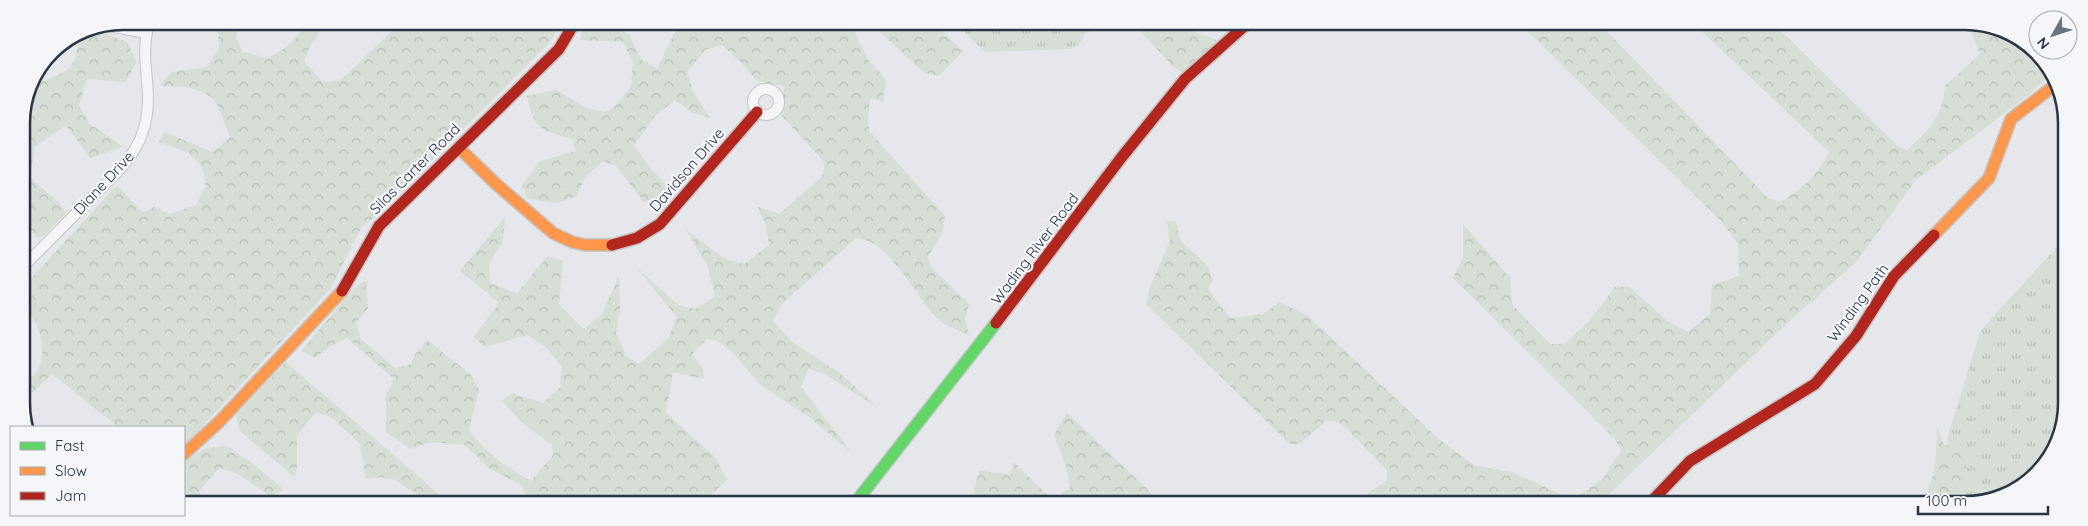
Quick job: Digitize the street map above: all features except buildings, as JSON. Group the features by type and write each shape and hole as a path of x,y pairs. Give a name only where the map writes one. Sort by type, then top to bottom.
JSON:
{"street":[{"path":"130,30 146,33"},
{"name":"Diane Drive","path":"30,260 122,167 137,146 143,133 148,107 149,92 144,62 147,30"},
{"name":"Silas Carter Road","path":"185,453 219,422 343,290 379,226 559,49 570,30"},
{"name":"Wading River Road","path":"861,496 959,373 1121,158 1185,79 1240,30"},
{"name":"Winding Path","path":"1656,496 1690,461 1815,384 1856,336 1894,276 1989,178 2011,119 2051,88"},
{"name":"Davidson Drive","path":"459,148 487,176 552,232 569,241 578,243 595,246 611,245 636,239 660,224 757,112"}],"green space":[{"path":"238,30 236,38 243,52 268,58 288,46 303,30 322,30 311,44 304,61 322,82 341,80 393,30 557,30 550,42 375,217 362,226 331,288 185,445 185,426 117,426 52,374 30,394 30,377 39,368 42,346 40,334 30,313 30,279 117,185 143,213 154,207 170,214 196,205 206,186 202,166 187,152 159,142 164,132 213,152 230,137 216,103 210,97 203,92 186,87 159,86 172,72 207,67 219,49 218,31"},
{"path":"582,30 621,30 629,35 642,60 657,69 675,32 674,30 854,30 868,60 880,72 886,82 883,102 870,98 869,131 945,216 943,232 928,257 930,266 969,304 965,318 969,335 948,326 938,319 901,270 879,247 867,241 855,239 782,304 773,321 792,342 840,373 878,408 826,375 808,368 801,387 851,452 810,418 758,383 736,356 717,340 707,339 692,354 703,369 704,379 673,372 666,413 716,458 727,480 709,496 676,496 671,493 667,496 526,496 523,486 490,469 465,445 431,442 410,449 386,432 386,396 394,379 347,338 330,346 315,358 301,351 354,288 366,280 368,308 356,323 361,339 395,368 411,364 416,353 427,340 470,374 479,389 469,430 482,446 497,459 531,481 553,455 552,445 525,425 502,401 512,393 543,403 560,387 562,367 546,347 527,335 485,347 474,337 499,303 460,271 505,217 503,241 489,264 490,283 517,293 548,256 563,261 559,304 583,329 602,314 619,276 620,310 616,333 626,356 639,364 668,339 677,317 636,267 678,305 695,309 715,296 707,265 686,230 725,259 744,264 769,245 766,225 758,207 779,214 822,177 825,163 782,116 784,86 757,81 741,62 722,45 705,50 687,72 693,92 710,118 691,112 675,100 655,116 634,145 649,167 675,194 644,202 616,166 603,161 585,177 577,196 556,203 528,199 522,185 540,161 576,151 572,139 546,130 536,123 527,96 556,90 589,109 606,112 616,105 631,87 633,62 623,42 580,40"},
{"path":"878,30 941,30 963,51 939,76 924,73"},
{"path":"963,30 1079,30 1085,34 1078,46 1071,49 985,52"},
{"path":"1079,30 1092,30 1085,34"},
{"path":"1140,30 1190,30 1219,41 1185,73 1174,68"},
{"path":"1526,30 1606,30 1768,198 1780,202 1809,181 1820,168 1829,152 1700,30 1780,30 1899,147 1907,150 1934,122 1941,107 1945,86 1980,54 1971,31 1995,35 2017,46 2028,54 2028,60 2033,60 2042,71 2046,79 2026,97 1916,180 1856,262 1781,329 1607,496 1577,496 1602,480 1621,450 1614,438 1453,278 1463,258 1463,224 1510,278 1512,304 1550,344 1565,344 1592,318 1615,287 1630,287 1667,321 1688,332 1710,314 1712,285 1739,276 1738,244 1720,220"},
{"path":"102,33 127,42 137,62 125,82 87,79 79,106 90,124 123,147 90,158 66,125 35,147 30,177 30,117 35,93 40,82 66,71 74,61 78,42"},
{"path":"30,177 59,203 66,213 45,235 37,238 30,230"},
{"path":"1167,221 1176,222 1180,240 1207,265 1213,280 1208,289 1230,318 1263,314 1279,302 1307,315 1441,441 1474,465 1511,472 1565,496 1364,496 1387,480 1387,470 1342,424 1327,420 1299,444 1290,444 1146,304 1150,287 1170,241"},
{"path":"2056,248 2058,248 2058,409 2051,438 2039,460 2011,484 1989,493 1971,496 1947,496 1948,435 1981,330"},
{"path":"286,362 441,496 418,496 396,480 381,477 366,479 360,444 331,417 316,412 297,435 295,478 240,431 236,415"},
{"path":"1067,413 1155,496 1064,496 1061,493 1070,488 1066,466 1054,435"},
{"path":"1937,426 1944,445 1970,447 1963,479 1953,496 1925,496 1933,475 1936,458"},
{"path":"227,446 256,466 284,490 270,496 238,474 219,468 199,491 201,496 185,496 185,462 205,448"},
{"path":"1014,462 1048,496 975,496 973,494 979,471 1010,474"}],"traffic: fast":[{"path":"860,496 996,323"}],"traffic: slow":[{"path":"1934,235 1989,178 2011,119 2051,88"},
{"path":"459,148 495,183 553,233 572,242 585,245 612,245"},
{"path":"185,453 219,422 342,291"}],"traffic: jam":[{"path":"342,291 379,226 559,49 570,30"},
{"path":"996,323 1121,158 1185,79 1240,30"},
{"path":"612,245 637,238 660,224 757,112"},
{"path":"1657,496 1690,461 1815,384 1856,336 1894,276 1934,235"}]}
